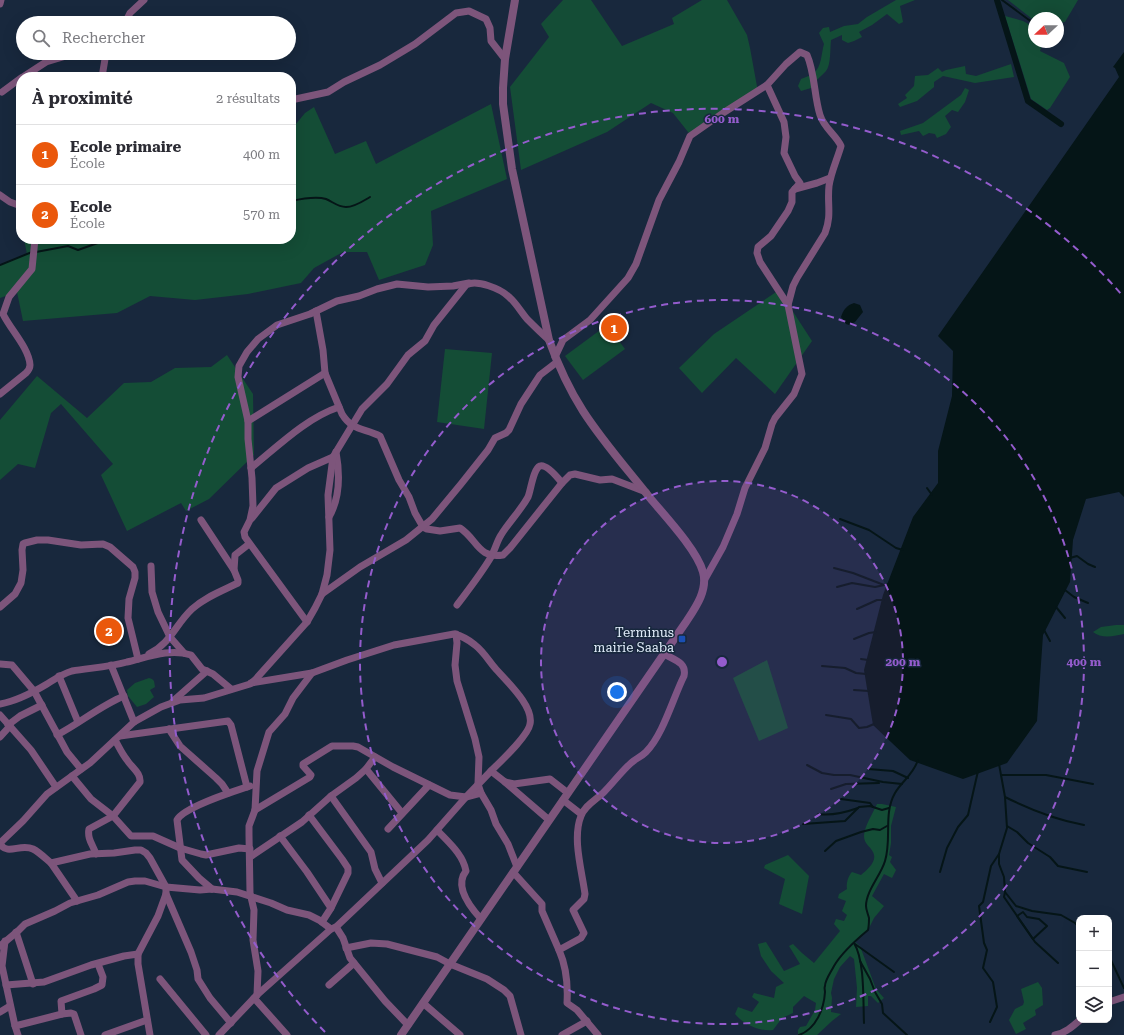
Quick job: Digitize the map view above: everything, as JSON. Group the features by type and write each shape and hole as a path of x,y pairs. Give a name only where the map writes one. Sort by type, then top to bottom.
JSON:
{"street":[{"path":"0,4 1,0"},
{"path":"130,16 135,8 144,0"},
{"path":"515,0 505,59 503,104 508,142 528,245 549,340 556,359 583,412 689,547 701,566 705,579"},
{"path":"296,99 328,92 334,89 344,82 398,55 431,33 451,16 465,11 486,19 490,28 491,41 505,59"},
{"path":"322,594 360,567 406,540 432,519 488,450 495,438 509,430 518,410 540,375 556,359 563,340 590,320 632,272 659,200 692,133 767,85 786,64 800,52 807,55 821,118 841,146 830,178 830,213 825,233 795,282 788,305"},
{"path":"31,72 46,62 53,60"},
{"path":"103,72 105,60"},
{"path":"1,92 16,82"},
{"path":"767,85 784,122 786,137 784,153 794,176 804,184"},
{"path":"18,1035 10,1006 2,966 3,943 25,924 77,901 98,895 128,882 135,881 145,881 166,891 200,890 212,888 237,892 252,898 271,902 287,910 309,915 333,928 343,938 348,956 385,1001 405,1031 515,869 694,611 703,592 705,579 736,518 745,488 766,448 772,424 794,394 801,378 802,369 788,305 760,262 757,250 760,244 771,236 788,211 792,202 792,192 795,189 804,184 820,182 830,178"},
{"path":"820,182 829,188"},
{"path":"0,194 10,202 16,204"},
{"path":"0,394 29,369 30,365 23,346 4,314 5,307 10,297 31,272 34,244"},
{"path":"250,684 307,622 322,594 327,575 330,550 328,490 335,454 362,409 387,384 408,355 425,341 434,325 448,306 470,283"},
{"path":"250,520 253,499 248,421 238,377 239,366 247,352 258,339 277,325 316,311 337,301 359,296 377,288 397,284 428,287 478,283 487,285 508,296 531,323 549,340"},
{"path":"316,311 323,350 325,373 339,407 346,420 352,426 380,436 399,480 423,527 440,531 459,528 462,529 480,548 491,556 496,556 505,554 570,474 600,480 612,479 646,492"},
{"path":"248,421 325,373"},
{"path":"251,468 321,414 339,407"},
{"path":"307,622 249,544 244,532 250,520 276,488 308,468 335,454"},
{"path":"457,604 480,574 501,535 529,495 532,479 538,468 543,466 549,469 562,482"},
{"path":"0,704 18,699 59,676 72,671 126,663 140,658 162,646 190,610 199,603 208,597 238,583 234,570 201,520"},
{"path":"0,608 15,594 21,582 23,570 22,550 25,542 48,540 81,545 103,544 110,547 133,567 135,572 135,578 129,599 128,618 140,658"},
{"path":"234,570 235,555 249,544"},
{"path":"151,566 152,592 158,612 170,637 184,652"},
{"path":"456,634 457,643 455,665 457,681 477,745 479,762 478,784 481,794 508,844 515,869 542,904 542,912 564,963 568,992 567,1003 577,1010 598,1035"},
{"path":"77,901 51,862 32,849 20,847 9,850 0,844 47,794 72,776 118,738 134,722 180,700 204,698 250,684 312,673 394,644 456,634 462,636 476,646 517,692 526,707 531,722 522,739 478,784 437,830 382,883 256,997 219,1035"},
{"path":"140,658 184,652 191,655 202,669 213,674 231,689"},
{"path":"559,950 581,938 584,933 573,910 584,899 585,894 577,836 581,814 632,762 646,752 660,730 684,676 685,669 683,665 664,654"},
{"path":"0,664 12,665 34,691 67,752 80,769"},
{"path":"111,665 134,722"},
{"path":"169,704 207,671"},
{"path":"287,1035 256,997 258,971 253,940 254,910 250,893 249,829 255,810 257,771 269,732 285,714 293,698 312,673"},
{"path":"59,676 78,722"},
{"path":"57,735 114,700 124,696"},
{"path":"0,737 20,716 42,705"},
{"path":"0,715 31,750 56,787"},
{"path":"118,738 228,721 230,722 247,787"},
{"path":"169,729 180,746 216,778 228,793"},
{"path":"96,854 91,844 89,830 113,816 140,782 138,773 128,762 118,738"},
{"path":"255,810 310,777 311,775 303,764 326,749 338,745 358,747 404,773 450,795 466,797 481,794"},
{"path":"250,857 280,836 292,830 331,796 366,770 374,757"},
{"path":"366,770 402,813"},
{"path":"491,771 549,820"},
{"path":"72,776 91,799 113,816 131,836 152,836 180,848 206,855 239,848 250,849"},
{"path":"505,782 516,784 550,779 568,793"},
{"path":"212,888 184,863 181,855 177,820 180,816 201,804 228,793 256,785"},
{"path":"388,829 429,785"},
{"path":"331,796 371,852 382,883"},
{"path":"563,800 581,814"},
{"path":"309,815 342,859 348,870 348,874 331,908 322,922"},
{"path":"437,830 456,851 464,864 466,871 461,880 461,886 470,905 481,919"},
{"path":"280,836 331,908"},
{"path":"51,862 72,857 96,854 141,850 146,853 150,858 166,891 191,952 197,970 198,979 210,998 231,1023"},
{"path":"150,1035 138,964 138,954 158,916 166,891"},
{"path":"16,932 33,984"},
{"path":"346,948 379,943 437,956 450,964 487,979 510,996 521,1035"},
{"path":"6,985 44,982 124,956 138,954"},
{"path":"329,985 354,963"},
{"path":"62,1014 61,1003 63,999 102,985 103,977 98,964"},
{"path":"160,979 206,1035"},
{"path":"1112,1001 1124,997"},
{"path":"423,1003 460,1035"},
{"path":"0,1012 10,1006"},
{"path":"15,1026 71,1013 74,1014 81,1035"},
{"path":"105,1035 147,1020"},
{"path":"562,1035 587,1021"},
{"path":"1055,1035 1068,1030 1076,1023"}],"green space":[{"path":"563,0 591,0 622,46 674,24 672,18 702,0 727,0 747,35 758,92 692,137 673,113 651,103 607,132 521,170 510,87 549,37 541,24"},
{"path":"896,0 915,0 900,6 903,22 899,24 887,14 859,32 862,37 854,41 848,43 842,40 842,35 831,40 830,61 828,68 811,88 801,91 798,86 801,79 813,74 820,64 824,44 819,33 823,28 829,27 830,32 844,26 858,24"},
{"path":"1008,0 1078,0 1065,22 1064,12 1028,12 1028,16"},
{"path":"1005,16 1028,24 1028,48 1041,48 1040,51 1064,63 1070,77 1050,108 1047,110 1031,99"},
{"path":"1011,64 1014,77 975,83 943,76 934,82 934,87 917,101 900,107 898,104 907,98 905,95 914,86 915,76 928,75 938,68 942,72 965,66 966,74 976,76"},
{"path":"965,88 969,90 965,102 958,112 952,110 945,116 951,127 946,134 937,138 935,134 929,133 923,136 919,131 901,135 900,131 923,123 961,95"},
{"path":"491,104 507,179 431,211 433,245 425,265 379,280 367,252 343,252 314,268 301,283 248,294 195,300 150,296 117,313 23,321 17,292 0,298 0,265 27,254 25,244 296,244 296,124 305,113 314,107 335,154 366,141 376,164"},
{"path":"779,290 812,341 775,394 736,358 702,393 679,368 714,334"},
{"path":"607,325 625,349 583,380 565,356"},
{"path":"445,349 492,353 484,429 437,422"},
{"path":"227,355 253,394 254,455 209,499 186,511 181,503 127,531 101,475 113,464 61,404 51,413 35,468 18,464 0,480 0,420 37,376 87,418 124,383 151,382 175,368 211,367"},
{"path":"1124,625 1124,634 1100,636 1093,632 1101,627"},
{"path":"767,660 788,728 759,741 733,678"},
{"path":"149,678 154,681 155,687 150,690 154,697 146,704 137,707 128,696 127,690 135,683"},
{"path":"877,804 896,807 891,826 889,855 892,857 890,862 896,870 892,878 884,874 872,896 884,906 874,918 868,930 855,942 860,946 876,989 884,998 878,1003 871,996 868,996 868,1006 856,1007 857,988 854,959 850,956 840,967 834,979 831,993 831,1012 841,1014 817,1035 798,1035 798,1030 800,1027 806,1026 815,1010 816,1003 804,996 793,1007 793,1013 782,1018 773,1030 763,1030 742,1021 735,1014 738,1007 752,1012 759,1002 752,997 754,993 774,998 776,987 784,983 771,971 761,956 758,944 766,942 784,971 800,964 789,946 793,944 814,963 840,931 834,924 836,919 844,921 847,915 842,911 846,901 838,898 839,894 847,889 849,876 852,872 861,875 871,865 874,859 873,852 864,839 864,832"},
{"path":"788,855 809,876 802,914 779,904 785,879 764,868 765,865"},
{"path":"1038,982 1042,988 1043,1005 1035,1010 1036,1015 1023,1023 1026,1029 1016,1034 1009,1020 1015,1009 1023,1005 1024,1002 1021,989"}],"shaded area":[{"path":"1124,52 1124,497 1119,492 1086,499 1073,540 1070,582 1043,635 1037,721 1007,763 963,779 910,760 873,725 864,670 883,595 913,517 938,483 938,451 952,396 953,351 938,336 1119,77 1115,68 1113,67"},
{"path":"854,303 860,305 863,312 855,322 849,325 846,324 841,317 846,308"}],"waterway":[{"path":"997,0 1028,101 1061,124"},
{"path":"1002,0 1028,19"},
{"path":"296,200 322,198 343,207 349,207 356,205 370,197"},
{"path":"36,252 68,246 78,250 95,244"},
{"path":"0,265 32,252"},
{"path":"927,488 932,495"},
{"path":"840,519 869,530 896,548 903,550"},
{"path":"1070,558 1077,556 1095,567"},
{"path":"834,568 853,573 884,585"},
{"path":"837,587 852,583 875,587 889,584"},
{"path":"1065,590 1074,597 1088,603"},
{"path":"857,609 877,600 884,600"},
{"path":"1056,607 1065,618"},
{"path":"1044,630 1050,641"},
{"path":"854,639 876,632"},
{"path":"861,659 868,660"},
{"path":"822,666 845,668 856,673 866,674"},
{"path":"854,690 869,691"},
{"path":"826,715 851,719 859,728 874,724"},
{"path":"799,1035 810,1028 818,1018 823,1005 826,981 837,961 850,946 868,930 869,918 866,908 867,900 868,895 883,866 887,853 888,818 891,801 895,793 913,770 918,760"},
{"path":"990,1022 997,1007 993,982 983,968 987,950 984,943 979,906 983,902 991,866 999,854 1007,828 1005,797 999,764"},
{"path":"807,765 822,773 850,775 883,782 902,784"},
{"path":"868,769 893,771 908,778"},
{"path":"940,872 947,848 958,827 968,815 978,771"},
{"path":"1001,775 1046,775 1093,784"},
{"path":"831,789 846,784 879,783"},
{"path":"1005,797 1043,814 1084,825"},
{"path":"841,799 870,803 873,807"},
{"path":"803,824 845,821 859,807 870,806 882,810 889,808"},
{"path":"818,814 838,814 858,808"},
{"path":"825,851 836,841 861,832 873,829 880,830 887,826"},
{"path":"1007,826 1017,832 1028,843 1050,857 1058,866 1087,872"},
{"path":"999,854 999,864 1004,877 1005,892 1016,906 1032,911 1061,915 1076,924"},
{"path":"1005,892 1004,897 1035,942 1058,963"},
{"path":"1023,912 1027,917 1039,919 1047,926 1033,939 1017,916 1023,912"},
{"path":"854,943 858,951 862,970 864,1023"},
{"path":"855,944 894,972"},
{"path":"860,961 882,1004 883,1013 907,1035"},
{"path":"1112,962 1124,988"}],"place":[{"name":"Ecole primaire","path":"614,328"},
{"name":"Ecole","path":"109,631"},
{"name":"Terminus mairie Saaba","path":"682,639"}]}
